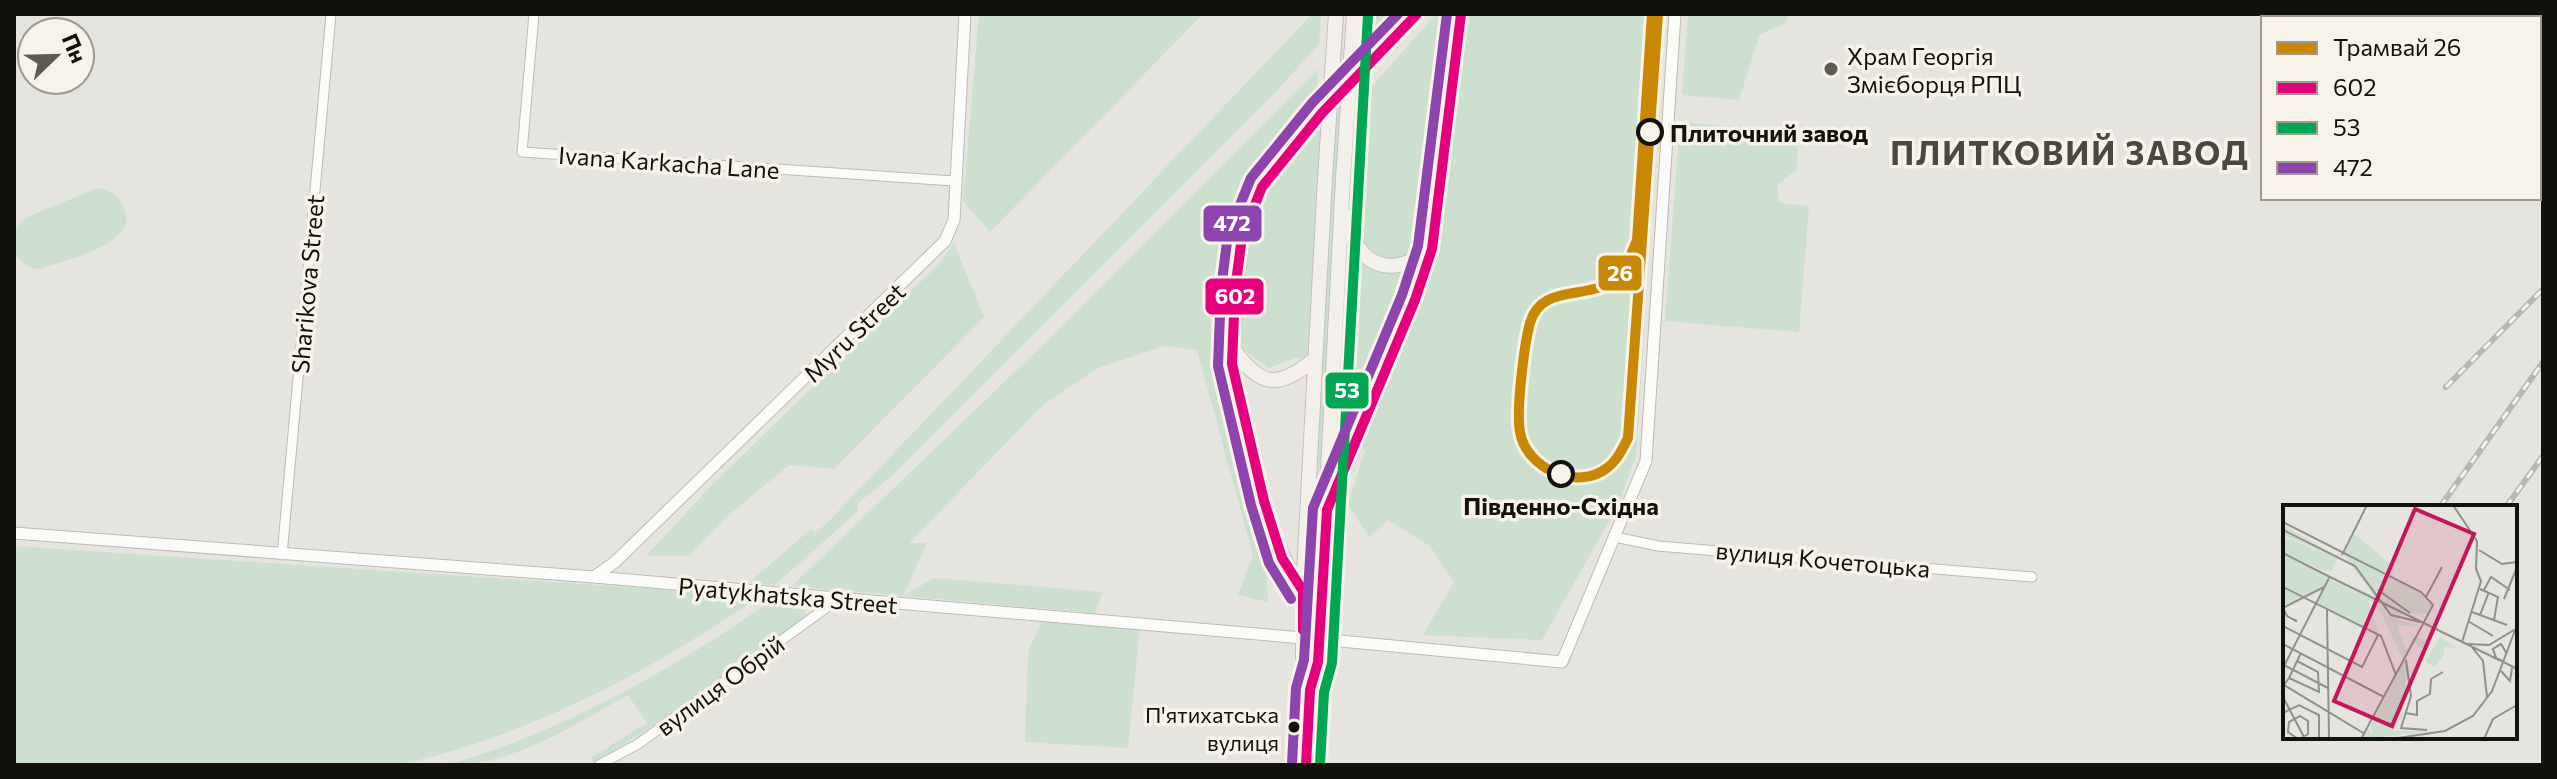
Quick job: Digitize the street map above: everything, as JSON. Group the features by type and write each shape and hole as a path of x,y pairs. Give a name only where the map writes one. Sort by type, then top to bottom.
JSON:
{"main road":[{"path":"1310,690 1303,661 1303,591 1336,14"},
{"path":"1306,765 1310,690 1318,662 1354,14"},
{"path":"1303,591 1282,558 1264,501 1232,364 1242,237 1262,187 1322,113 1417,14"},
{"path":"1327,510 1415,300 1432,249 1461,14"},
{"path":"1342,198 1357,250 1381,266 1403,265 1432,249"},
{"path":"1233,349 1251,373 1269,381 1286,380 1315,359"},
{"name":"Pyatykhatska Street","path":"1303,638 1319,639"}],"street":[{"name":"Sharikova Street","path":"282,555 331,14"},
{"name":"Ivana Karkacha Lane","path":"534,14 522,152 954,181"},
{"name":"Myru Street","path":"594,577 625,553 931,259 945,241 954,220 965,14"},
{"path":"1615,537 1646,461 1675,14"},
{"name":"Pyatykhatska Street","path":"14,533 594,577 1303,638"},
{"name":"Pyatykhatska Street","path":"1319,639 1562,662 1615,537"},
{"name":"вулиця Кочетоцька","path":"1615,537 1658,546 2032,577"},
{"name":"вулиця Обрій","path":"599,765 641,741 837,600"}],"green space":[{"path":"979,14 1203,14 990,232 963,201"},
{"path":"1312,14 1321,14 1319,44 1271,97 894,474 857,504 858,511 775,585 755,583 753,579 811,529 816,533 831,519"},
{"path":"1341,14 1344,14 1341,86 1373,85 1436,14 1665,14 1636,456 1617,507 1542,640 1423,635 1454,582 1430,546 1388,520 1369,537 1348,504 1365,451 1349,437 1341,436 1346,355 1327,356 1313,605 1309,605 1322,356 1295,358 1269,368 1224,335 1265,548 1268,602 1238,595 1253,555 1197,350 1165,346 1098,368 1043,405 909,543 927,543 903,596 792,586 1049,339 1318,69 1317,87 1337,86"},
{"path":"1368,14 1413,14 1384,43 1360,59"},
{"path":"1688,14 1789,14 1786,23 1760,34 1739,100 1682,95"},
{"path":"1680,122 1798,132 1797,169 1777,185 1779,203 1809,206 1799,332 1665,321"},
{"path":"98,188 116,195 123,206 126,223 120,233 110,242 81,256 40,269 28,267 22,262 14,252 17,226 27,217"},
{"path":"954,243 984,317 834,469 789,465 724,519 689,556 646,556 711,486 939,264"},
{"path":"14,546 757,598 674,651 584,699 491,738 396,765 14,765"},
{"path":"934,578 1103,592 1095,613 903,596"},
{"path":"772,600 801,601 807,616 691,701 594,764 592,757 647,723 628,695 519,751 496,759 447,765 533,735 616,696 696,651"},
{"path":"1042,621 1140,625 1128,748 1025,742 1028,652"}],"railway":[{"path":"2446,387 2543,289"},
{"path":"2441,505 2543,362"},
{"path":"2507,505 2543,456"}],"tram line":[{"name":"26","path":"1652,14 1637,240 1628,262 1617,277 1601,287 1565,294 1544,303 1536,311 1528,333 1520,394 1520,432 1532,456 1543,466 1568,476 1595,475 1607,468 1617,458 1628,438 1658,14"}],"transit line":[{"name":"472","path":"1291,599 1269,563 1251,505 1218,366 1221,289 1228,234 1251,178 1312,103 1398,14"},
{"name":"602","path":"1303,630 1303,591 1282,558 1264,501 1232,364 1235,290 1242,237 1262,187 1322,113 1417,14"},
{"name":"472","path":"1292,764 1296,688 1304,660 1313,508 1402,295 1418,246 1447,14"},
{"name":"602","path":"1306,765 1310,690 1318,662 1327,510 1415,300 1432,249 1461,14"},
{"name":"53","path":"1320,765 1324,692 1332,663 1368,15"}],"place":[{"name":"Храм Георгія Змієборця РПЦ","path":"1831,69"},
{"name":"Плиточний завод","path":"1650,132"},
{"name":"Південно-Східна","path":"1561,474"},
{"name":"П'ятихатська вулиця","path":"1294,727"}],"district":[{"name":"ПЛИТКОВИЙ ЗАВОД","path":"2070,152"}]}
